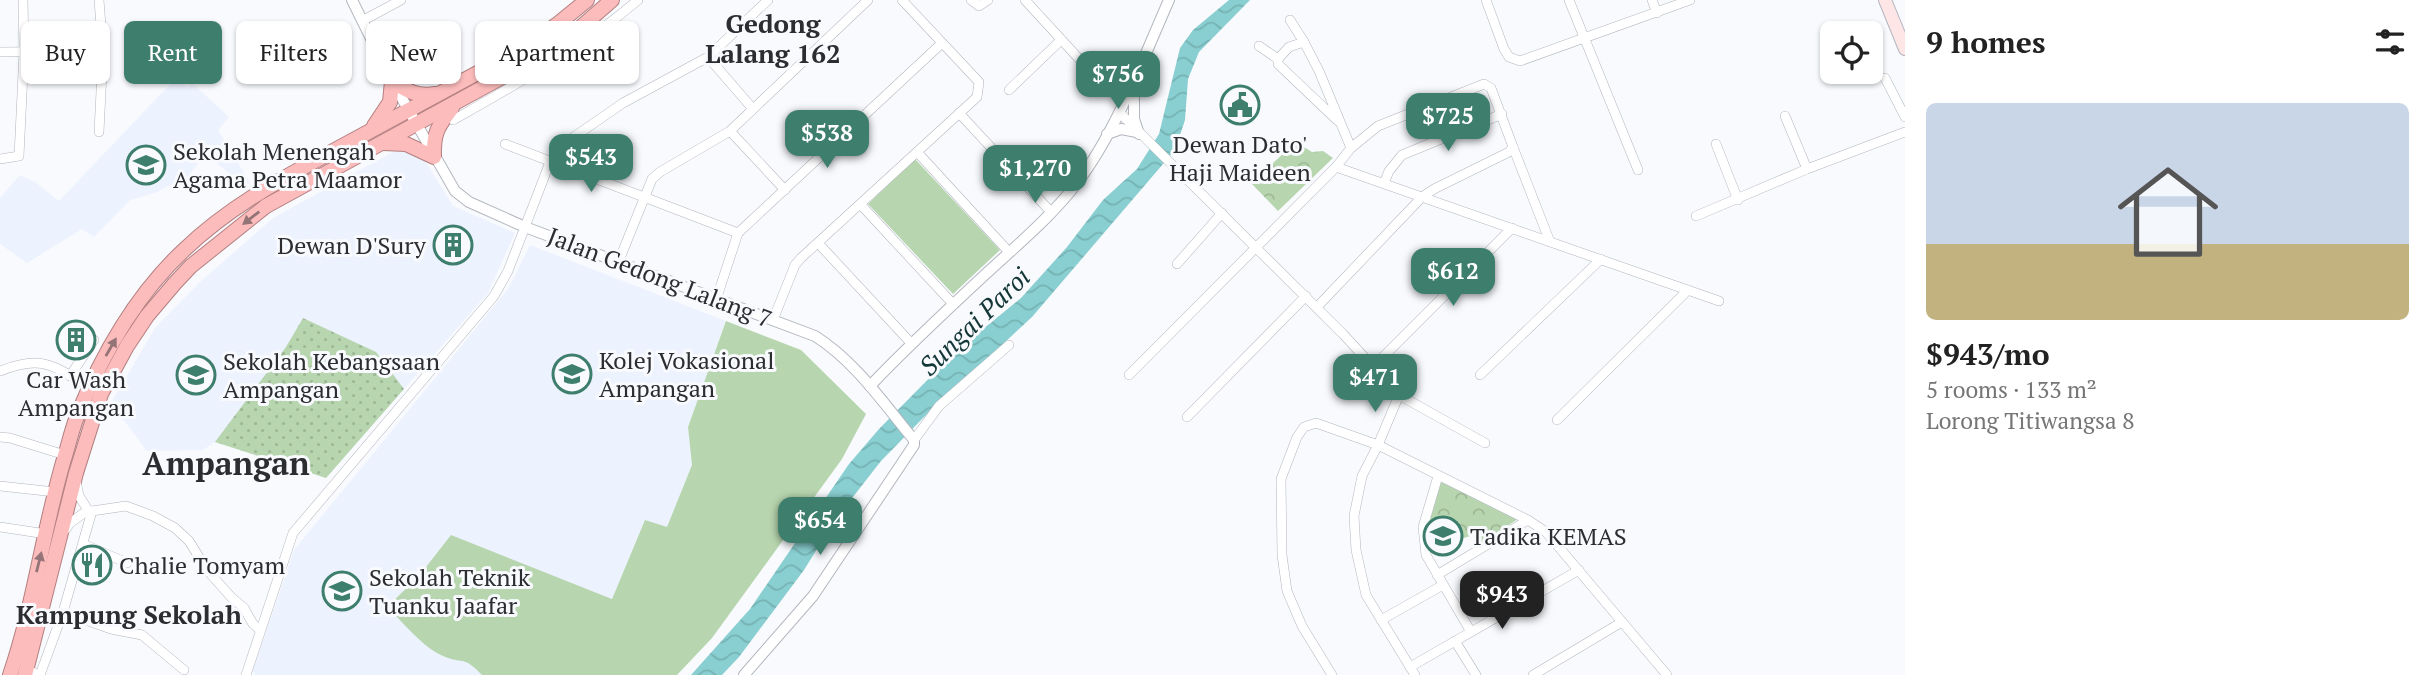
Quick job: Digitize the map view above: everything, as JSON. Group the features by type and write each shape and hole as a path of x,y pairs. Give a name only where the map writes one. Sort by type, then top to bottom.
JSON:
{"highway":[{"path":"26,673 53,536 55,492 77,415 110,346 135,309 183,251 255,194 520,50 587,0"},
{"path":"10,675 101,394 147,316 191,266 266,206 526,64 573,34 612,0"},
{"path":"369,132 390,102 392,84"},
{"path":"396,84 407,92 421,96 440,93"},
{"path":"381,143 406,144 434,157 433,140 438,125 455,103"}],"main road":[{"path":"1885,0 1905,50"}],"street":[{"path":"23,0 23,21"},
{"path":"99,0 101,21"},
{"name":"Jalan Gedong Lalang 7","path":"352,0 366,29"},
{"path":"362,21 401,0"},
{"path":"246,675 259,629 293,533 494,296 508,271 550,162 565,144 623,103 708,57 768,0"},
{"path":"618,263 652,179 730,131 868,0"},
{"path":"773,320 795,265 977,97 979,82 902,0"},
{"path":"971,0 984,3"},
{"path":"1026,0 1081,61"},
{"path":"870,386 1070,192 1119,112 1169,0"},
{"path":"1486,0 1504,49 1509,57 1520,61 1690,0"},
{"path":"1569,0 1638,170"},
{"path":"1652,0 1657,13"},
{"path":"453,120 534,74 631,2"},
{"path":"1290,20 1319,71 1351,148"},
{"path":"1009,90 1061,40"},
{"path":"1278,59 1289,47 1304,42"},
{"path":"716,300 738,233 942,43"},
{"path":"1259,46 1278,59 1279,66 1338,121"},
{"path":"0,52 21,52"},
{"path":"708,57 753,109"},
{"path":"1885,78 1905,117"},
{"path":"1134,80 1133,119 1138,133"},
{"path":"0,159 19,156 22,84"},
{"path":"99,132 101,84"},
{"name":"Jalan Gedong Lalang 7","path":"394,84 455,191 469,202 525,227 815,336 827,343 870,386 911,436"},
{"path":"1129,375 1336,167 1351,148 1378,126 1484,84 1491,88 1502,114 1550,242"},
{"path":"1119,112 1317,307 1399,395 1485,443"},
{"path":"960,113 1051,212"},
{"path":"1384,183 1389,170 1402,155 1502,114"},
{"path":"1785,116 1807,169"},
{"path":"1107,134 1121,128 1138,133"},
{"path":"730,131 785,190"},
{"path":"1696,216 1807,169 1905,132"},
{"path":"505,144 738,233"},
{"path":"1716,144 1738,200"},
{"path":"1317,307 1422,197 1513,148"},
{"path":"917,152 1009,252"},
{"path":"1336,167 1719,301"},
{"path":"861,205 953,304"},
{"path":"1177,264 1222,213"},
{"path":"1374,366 1512,228"},
{"path":"818,243 911,344"},
{"path":"1480,375 1601,259"},
{"path":"1557,420 1688,290"},
{"path":"1187,417 1306,296"},
{"path":"70,376 94,340"},
{"path":"744,675 813,596 880,500 914,445 911,436 939,406 1009,345"},
{"path":"0,371 38,361 90,387"},
{"path":"1399,395 1362,476 1354,516 1356,550 1366,595 1413,671 1455,641 1579,569"},
{"path":"1332,675 1302,626 1287,591 1282,555 1281,479 1297,437 1304,427 1316,423 1378,445 1528,520 1546,532 1665,674"},
{"path":"0,437 65,455"},
{"path":"26,673 40,675 63,612 83,544 90,510 76,488 76,473"},
{"path":"1438,475 1423,527 1426,555 1471,632"},
{"path":"0,486 55,492"},
{"path":"0,527 53,536 90,510 126,506 153,516 175,528 189,541 208,570 244,608 259,629"},
{"path":"1437,575 1528,520"},
{"path":"83,544 127,563"},
{"path":"1381,620 1443,585"},
{"path":"63,612 111,629 142,635 184,670"},
{"path":"1533,675 1622,622"},
{"path":"1455,641 1476,675"}],"shaded area":[{"name":"Sekolah Menengah Agama Petra Maamor","path":"170,84 182,84 187,87 193,84 229,117 218,130 250,183 243,185 206,154 188,176 155,193 130,200 94,237 82,229 27,263 0,244 0,198 20,175 35,182 59,201"},
{"path":"393,152 407,152 424,159 453,206 515,233 488,293 326,478 215,442 203,450 147,451 111,403 155,328 200,282 273,218"},
{"name":"Kolej Vokasional Ampangan","path":"530,245 726,321 688,427 692,465 667,528 645,520 612,599 451,536 419,576 388,607 443,656 468,661 482,675 255,675 253,670 294,550 508,289"}],"green space":[{"path":"1296,142 1312,152 1323,151 1333,158 1278,211 1251,183"},
{"path":"915,159 1000,250 953,294 868,204"},
{"path":"303,318 376,352 404,389 326,478 215,442 286,347"},
{"path":"726,321 801,350 866,414 842,459 712,638 677,675 482,675 466,662 435,652 387,607 419,576 451,535 612,599 645,520 667,527 692,465 688,427"},
{"path":"1441,482 1518,519 1480,544 1473,535 1430,549 1430,520"}],"water":[{"path":"1229,0 1250,0 1199,52 1188,79 1185,120 1175,150 1032,317 923,418 881,461 835,520 804,570 739,657 722,675 691,675 750,609 849,464 879,429 956,351 1021,298 1067,247 1103,200 1137,169 1159,134 1180,48 1193,30"}],"place":[{"name":"Dewan Dato' Haji Maideen","path":"1240,105"},
{"name":"Sekolah Menengah Agama Petra Maamor","path":"146,165"},
{"name":"Dewan D'Sury","path":"453,245"},
{"name":"Car Wash Ampangan","path":"76,340"},
{"name":"Kolej Vokasional Ampangan","path":"572,374"},
{"name":"Sekolah Kebangsaan Ampangan","path":"196,375"},
{"name":"Tadika KEMAS","path":"1443,536"},
{"name":"Chalie Tomyam","path":"92,565"},
{"name":"Sekolah Teknik Tuanku Jaafar","path":"342,591"}],"district":[{"name":"Gedong Lalang 162","path":"773,38"},
{"name":"Ampangan","path":"226,463"},
{"name":"Kampung Sekolah","path":"129,614"}],"water label":[{"name":"Sungai Paroi","path":"974,321"}]}
